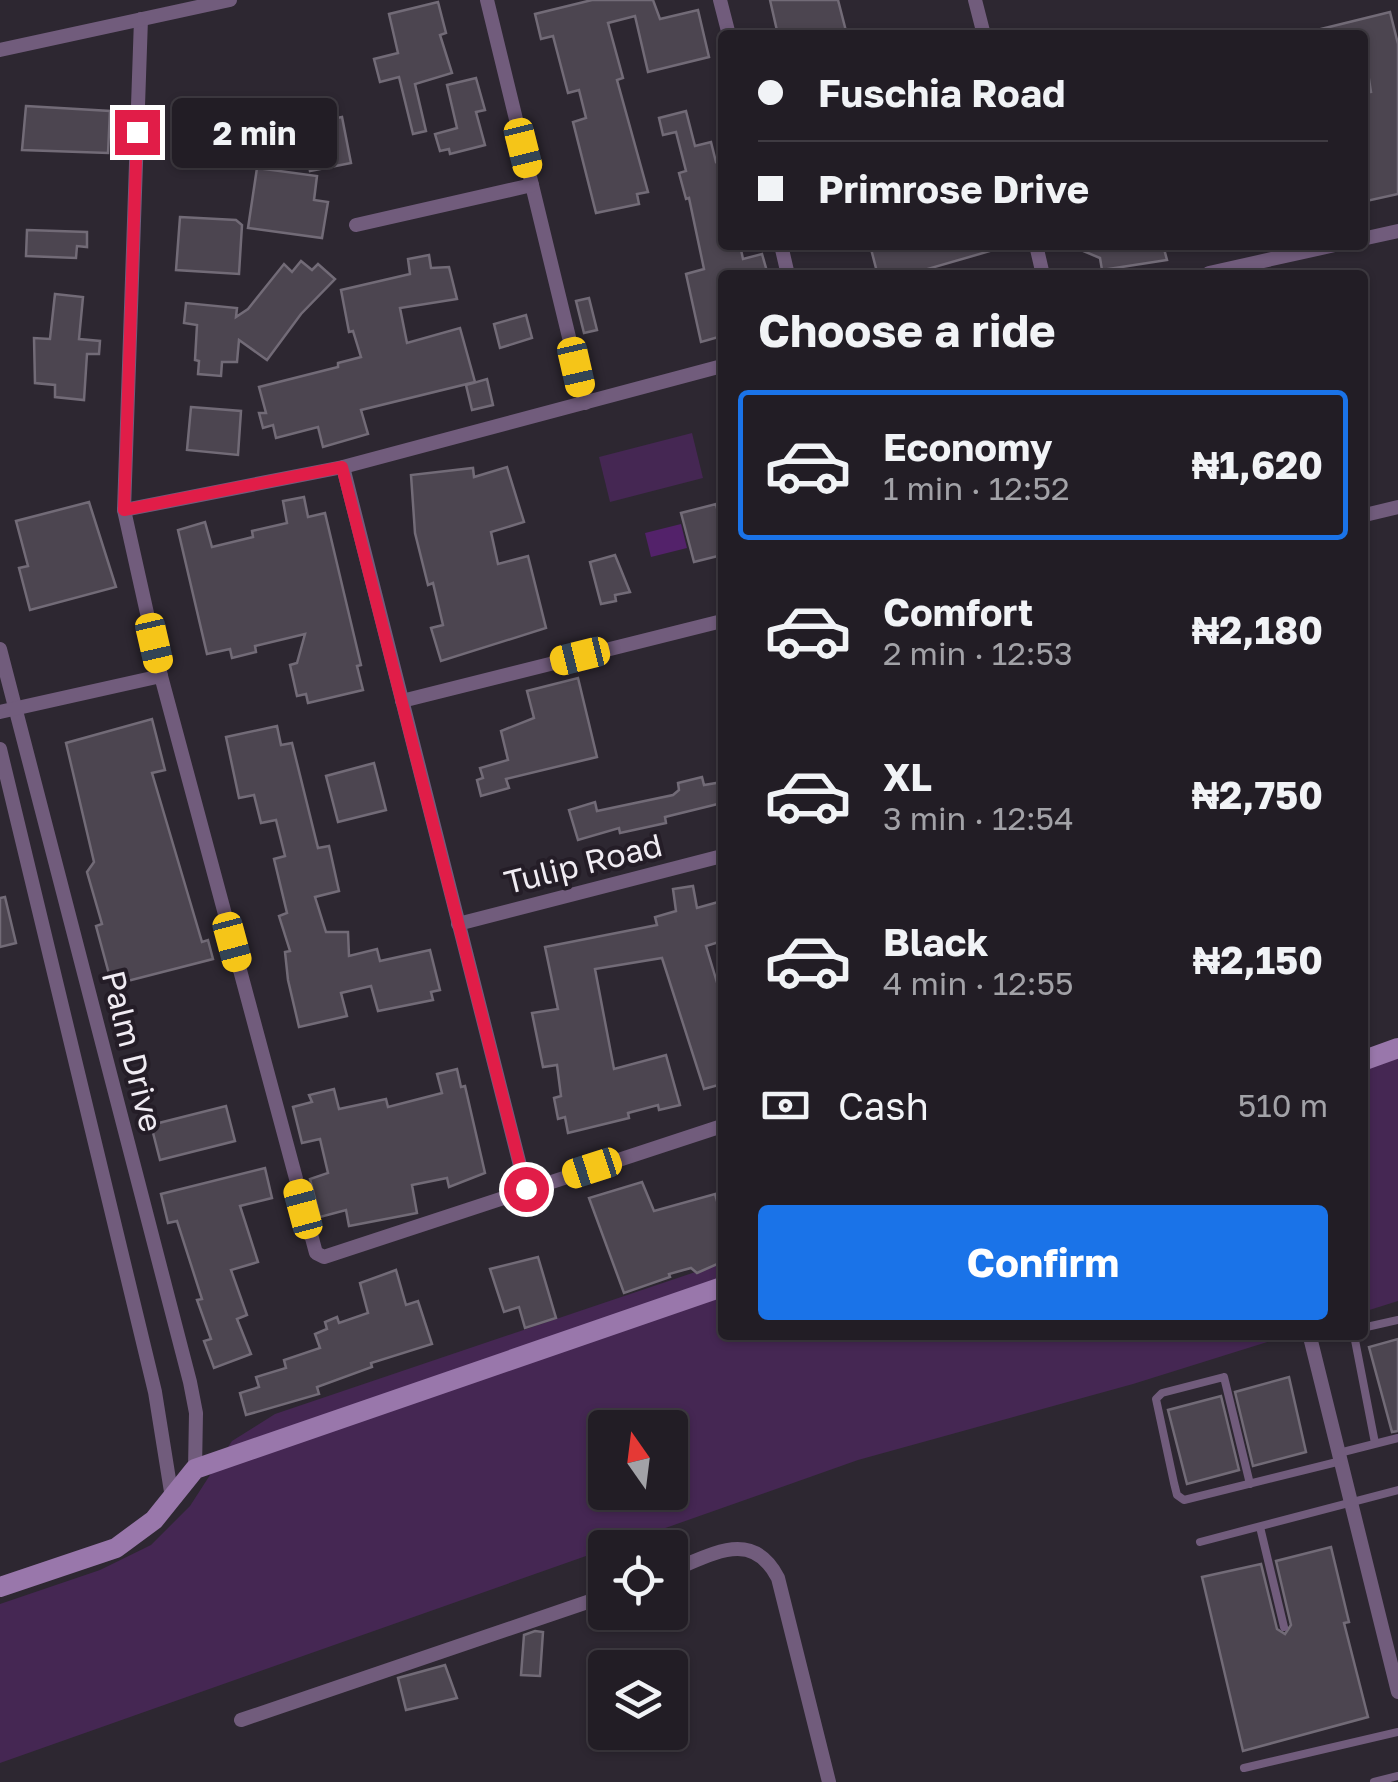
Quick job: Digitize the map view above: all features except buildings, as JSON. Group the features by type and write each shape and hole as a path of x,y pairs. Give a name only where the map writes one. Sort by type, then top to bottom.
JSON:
{"street":[{"path":"0,50 230,0"},
{"path":"487,0 585,404"},
{"path":"720,0 728,30"},
{"path":"975,0 983,30"},
{"path":"141,19 124,510 161,676 316,1254 324,1257 718,1127"},
{"path":"356,225 532,185"},
{"path":"1368,238 1398,231"},
{"path":"1222,270 1312,250"},
{"path":"124,510 342,467 718,367"},
{"path":"342,467 526,1189"},
{"path":"1368,514 1398,507"},
{"path":"402,701 718,621"},
{"name":"Palm Drive","path":"0,649 190,1382 196,1414 195,1469"},
{"path":"0,712 161,676"},
{"name":"Palm Drive","path":"0,749 162,1419 172,1498"},
{"name":"Tulip Road","path":"458,924 718,857"},
{"path":"1368,1058 1398,1048"},
{"path":"0,1587 116,1548 154,1520 182,1480 195,1469 718,1288"},
{"path":"1311,1340 1398,1692"},
{"path":"688,1565 734,1548 753,1550 769,1560 778,1578 829,1782"},
{"path":"242,1720 588,1602"}],"lane":[{"path":"1368,1327 1398,1320"},
{"path":"1355,1340 1375,1443"},
{"path":"1250,1484 1224,1378 1162,1394 1156,1399 1178,1495 1184,1500 1250,1484 1398,1438"},
{"path":"1200,1542 1398,1490"},
{"path":"1260,1526 1284,1627"},
{"path":"1244,1768 1398,1732"},
{"path":"1374,1782 1398,1776"}],"shaded area":[{"path":"692,433 703,478 610,502 599,457"},
{"path":"681,524 687,548 651,557 645,533"},
{"path":"1398,1051 1398,1301 1368,1310 1368,1058"},
{"path":"718,1264 718,1340 1274,1340 1133,1384 858,1460 660,1530 588,1530 588,1555 0,1763 0,1604 100,1570 151,1545 190,1506 232,1441 275,1414"}],"route":[{"path":"137,132 124,510 342,467 526,1189"}]}
